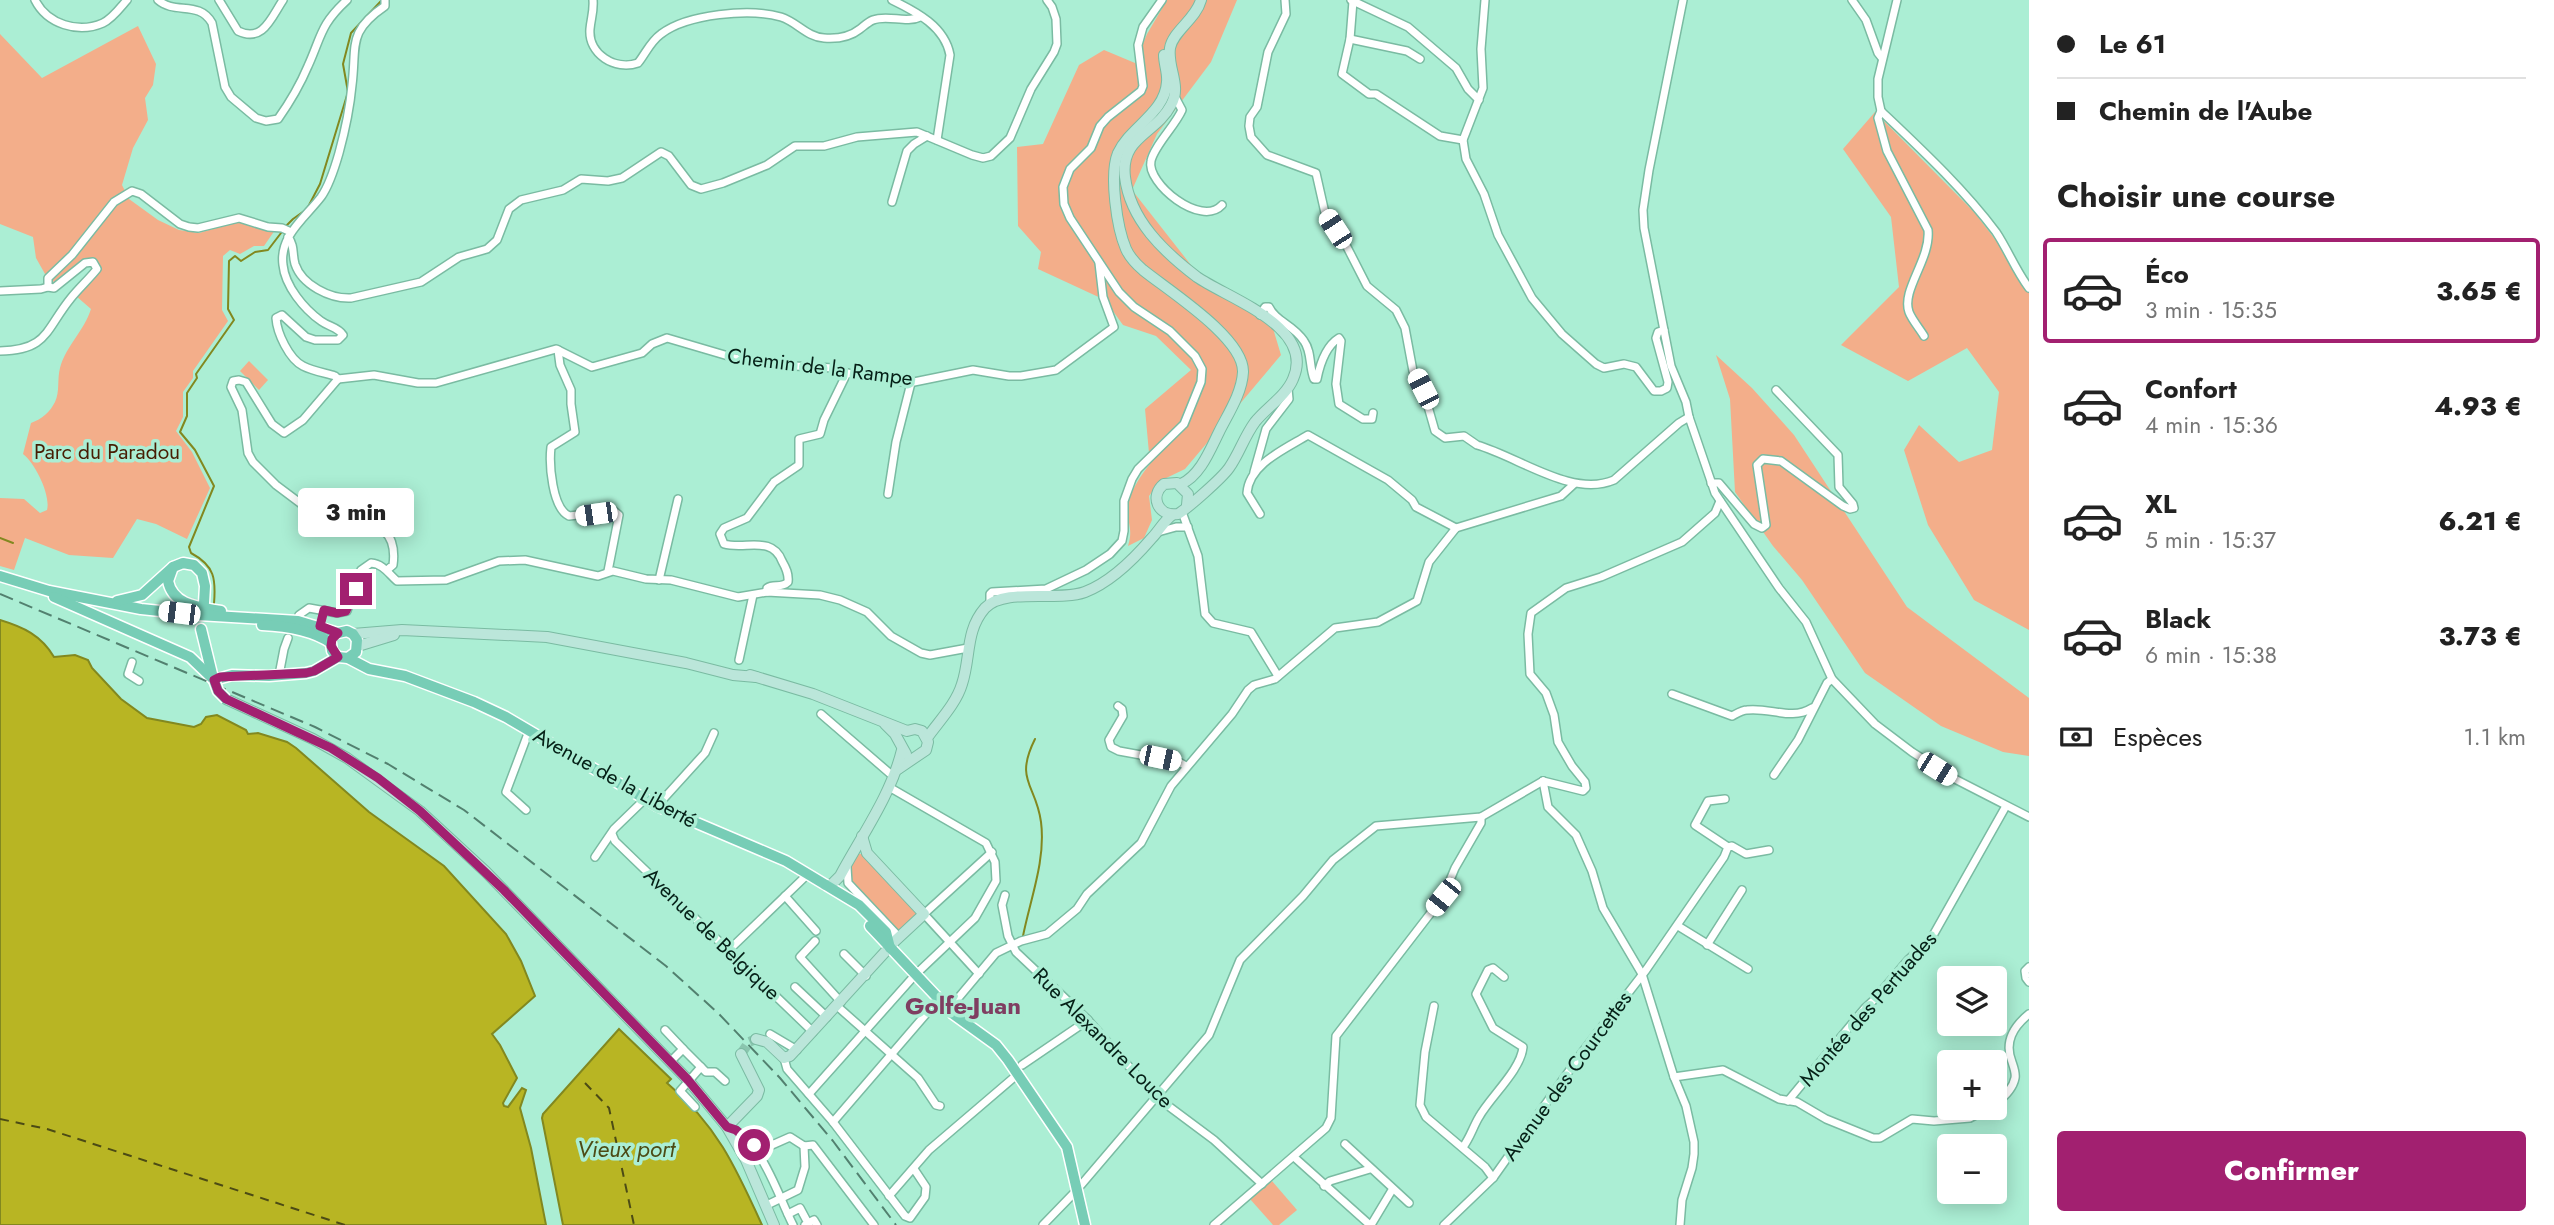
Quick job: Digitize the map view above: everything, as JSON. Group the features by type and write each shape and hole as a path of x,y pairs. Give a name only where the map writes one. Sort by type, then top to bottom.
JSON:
{"main road":[{"path":"1181,484 1196,472 1239,389 1243,375 1240,357 1229,338 1143,271 1131,258 1122,236 1114,182 1117,155 1156,108 1167,83 1164,47 1167,38 1186,16 1195,0"},
{"path":"925,735 945,713 961,687 974,624 990,603 1013,597 1062,597 1084,593 1110,579 1134,558 1176,512 1227,471 1249,430 1287,388 1295,370 1294,344 1280,327 1200,279 1155,240 1139,219 1129,196 1124,165 1128,150 1169,109 1175,96 1170,51 1172,42 1197,12 1201,0"},
{"path":"1170,482 1181,484 1188,494 1176,512 1156,503 1157,492 1170,482"},
{"path":"107,602 142,595 173,566 189,563 198,568 204,578 204,603"},
{"path":"173,566 168,576 174,596 197,607 320,626 338,633 387,630 547,637 716,669 735,670 813,694 907,731 915,729 925,735 928,747 925,752 913,757 894,778 840,876 831,884 825,885"},
{"path":"0,578 52,596 170,646 190,657 208,674 226,699 331,748 401,795 486,872 688,1080 727,1127 745,1157 774,1225"},
{"path":"13,582 141,609 282,620"},
{"path":"52,596 114,610 184,621 286,628 321,637 331,643"},
{"path":"208,674 225,677 314,671 388,636 416,632"},
{"path":"338,633 331,643 332,651 350,653"},
{"path":"350,653 353,634"},
{"name":"Avenue de la Liberté","path":"350,653 380,670 405,676 474,702 657,806 786,860 859,905 886,932 890,948 948,1009 972,1030 996,1045 1020,1070 1070,1155 1085,1225"},
{"path":"884,722 901,748 913,757"},
{"path":"894,778 902,737 907,731"},
{"path":"756,1039 791,1054 866,976 899,937 924,914 867,853 862,836"},
{"path":"840,876 841,896"},
{"path":"727,1127 757,1096 759,1090 741,1054"}],"street":[{"path":"35,0 44,14 58,22 81,27 105,22 127,0"},
{"path":"158,0 165,6 187,7 208,16 212,23 225,87 231,97 256,118 266,121 278,119 310,64 319,33 347,0"},
{"path":"219,0 237,32 253,36 262,32 283,0"},
{"path":"385,0 385,6 362,26 353,45 353,83 346,122 339,154 323,195 284,244 282,262 290,287 318,319 338,329 343,335 338,340 306,337 282,315 276,318 276,325 293,359 302,366 338,379 374,375 426,384 436,383 537,353 558,350 560,365 571,390 575,432 551,447 550,465 555,492 559,508 569,516 614,512 619,516 608,571"},
{"path":"593,0 594,15 590,29 592,43 602,57 624,66 638,63 652,41 670,28 719,14 737,12 781,17 811,35 824,38 846,37 871,20 920,17"},
{"path":"892,0 940,30 948,42 950,55 937,140"},
{"path":"290,235 295,262 307,281 326,294 351,298 421,282 459,257 492,246 509,209 521,200 563,190 581,178 615,181 661,152 669,156 691,185 701,189 767,165 795,146 824,146 857,137 910,132 983,158 991,156 1010,138 1031,89 1057,44 1056,19 1047,0"},
{"path":"990,603 992,592 1046,589 1086,570 1110,554 1122,541 1124,501 1132,479 1138,469 1184,424 1201,382 1202,369 1195,356 1170,331 1135,307 1119,292 1070,218 1064,204 1063,187 1070,169 1090,148 1100,126 1143,86 1138,45 1143,27 1162,0"},
{"path":"1285,0 1286,14 1268,51 1257,107 1250,117 1251,137 1267,155 1316,173 1325,213 1346,245 1367,286 1396,310 1405,328 1413,371 1423,389 1435,432 1446,438 1464,436 1477,445 1574,484 1603,485 1614,480 1689,417"},
{"path":"1485,0 1481,49 1483,88 1463,140 1466,159 1484,194 1498,235 1539,307 1562,334 1596,364 1604,368 1624,364 1636,367 1654,391 1661,391 1667,388 1668,382 1656,338 1658,332 1664,330"},
{"path":"1683,0 1643,210 1646,246 1671,366 1686,402 1711,483 1720,501 1806,622 1832,679 1875,724 1892,737 1951,777 2029,817"},
{"path":"1897,0 1882,58 1878,97 1881,111 1935,163 1977,210 1997,234 2029,288"},
{"path":"1463,140 1440,136 1342,74 1350,39 1352,1 1408,27 1456,68 1468,89 1479,100"},
{"path":"1854,2 1866,20 1882,58"},
{"path":"1350,39 1407,51 1420,59"},
{"path":"1167,83 1182,110 1151,159 1152,172 1183,205 1200,211 1216,210 1222,205"},
{"path":"1881,111 1878,118 1886,151 1928,230 1927,253 1907,297 1909,312 1924,336"},
{"path":"892,202 907,151 927,136"},
{"path":"48,287 48,278 72,255 114,202 132,191 141,194 180,224 189,227 198,228 239,218 290,235"},
{"path":"0,290 54,288 85,263 93,262 97,269 70,299 39,341 31,347 0,351"},
{"name":"Chemin de la Rampe","path":"558,350 592,367 642,354 652,344 667,338 735,358 834,368 847,373 911,383 973,370 1009,376 1056,370 1114,327 1103,298 1099,263"},
{"path":"1260,315 1265,307 1269,307 1273,315 1291,325 1299,334 1307,347 1314,379 1317,379 1319,365 1325,355 1336,338 1339,338 1341,341 1336,383 1339,404 1363,419 1372,419 1373,414"},
{"path":"767,592 770,586 788,582 788,573 779,552 764,545 724,544 720,534 724,528 747,518 774,482 799,465 799,439 820,434 847,373"},
{"path":"338,379 303,421 284,433 272,424 246,382 236,381 231,387 246,422 248,453 261,471 312,512 318,513 361,499 366,500 369,505 367,512 351,527 356,531 376,527 386,533 395,551 393,565 387,570"},
{"path":"888,495 896,442 911,383"},
{"path":"1260,514 1247,493 1248,485 1266,429 1289,399 1287,388"},
{"path":"1711,483 1719,483 1754,524 1762,528 1766,526 1757,465 1763,459 1781,461 1843,506 1854,508 1839,487 1838,456 1776,390"},
{"path":"1254,472 1308,435 1388,480 1412,500 1416,507 1456,528"},
{"path":"948,1009 996,953 1012,944 1047,934 1077,909 1087,894 1141,843 1171,786 1232,714 1248,690 1278,676 1335,628 1378,622 1417,601 1429,562 1456,528 1561,496 1574,484"},
{"path":"659,580 678,499"},
{"path":"1043,1225 1102,1163 1155,1096 1209,1035 1240,960 1303,896 1333,860 1376,826 1481,817 1543,782 1583,791 1586,788 1585,782 1558,742 1554,715 1546,693 1530,674 1528,634 1531,613 1566,588 1601,577 1682,542 1715,513 1720,501"},
{"path":"1176,512 1188,527 1198,556 1205,614 1213,623 1251,632 1278,676"},
{"path":"1158,530 1188,527"},
{"path":"299,615 309,608 337,613 348,609 365,565 378,564 397,581 446,580 472,569 509,560 544,563 598,576 608,571 646,579 671,580 738,597 767,592 820,595 840,600 867,612 891,636 921,653 930,655 968,648"},
{"path":"739,660 753,595"},
{"path":"320,626 324,610"},
{"path":"279,675 288,638"},
{"path":"132,662 128,674 139,681"},
{"path":"1774,775 1798,740 1812,708 1832,679"},
{"path":"1672,694 1732,716 1746,710 1802,714 1812,708"},
{"path":"1118,706 1124,716 1109,740 1111,747 1119,751 1179,762 1186,766"},
{"path":"809,1094 915,975 975,918 997,875 992,852 986,843 894,778 821,713"},
{"path":"526,810 506,792 529,732"},
{"path":"657,806 705,753 714,733"},
{"path":"1543,782 1548,807 1576,835 1592,871 1603,908 1642,974 1686,1107 1694,1142 1692,1168 1682,1200 1679,1225"},
{"path":"595,858 614,829 645,799"},
{"path":"1725,799 1708,801 1695,825 1728,847 1732,846 1746,854 1769,850"},
{"name":"Montée des Pertuades","path":"1788,1101 1865,1008 1908,960 1931,939 2006,806"},
{"path":"1214,1225 1326,1128 1331,1118 1336,1036 1443,897 1455,868 1481,823 1481,817"},
{"name":"Avenue de Belgique","path":"612,834 615,841 813,1032"},
{"name":"Avenue des Courcettes","path":"1444,1225 1493,1178 1584,1050 1678,926 1728,847"},
{"path":"979,974 924,914 992,852"},
{"path":"867,853 850,857 846,877 848,883 899,937"},
{"path":"729,950 807,874"},
{"path":"1707,945 1742,890"},
{"path":"1005,895 1002,905 1012,944"},
{"path":"785,896 816,931"},
{"path":"1678,926 1748,969"},
{"path":"815,941 800,957 839,1004 918,1078 940,1107"},
{"name":"Rue Alexandre Louce","path":"1012,944 1016,952 1088,1020 1155,1096 1214,1140 1262,1184"},
{"path":"844,954 866,976"},
{"path":"2029,967 2025,971 2029,982"},
{"name":"Avenue des Courcettes","path":"1463,1147 1478,1119 1517,1064 1523,1051 1523,1047 1517,1042 1493,1028 1476,994 1488,970 1493,968 1504,977"},
{"path":"795,987 827,1017"},
{"path":"833,1122 939,999"},
{"name":"Avenue des Courcettes","path":"1434,1006 1425,1052 1420,1105 1426,1117 1485,1167 1493,1178"},
{"path":"2007,1093 2015,1081 2016,1074 2009,1056 2012,1032 2029,1014"},
{"path":"889,1196 929,1150 1020,1070 1088,1020"},
{"path":"665,1030 706,1072 715,1072 725,1081"},
{"path":"670,1062 683,1049"},
{"path":"791,1054 787,1069 833,1122 905,1216 910,1218 925,1197 926,1187 914,1168"},
{"path":"695,1107 680,1091 701,1067"},
{"path":"1674,1077 1723,1070 1779,1099 1807,1107 1826,1119 1873,1138 1880,1138 1912,1119 1946,1120"},
{"path":"727,1127 749,1139 769,1175 789,1221 800,1208 807,1224 814,1220 817,1225"},
{"path":"745,1157 790,1137 804,1146 813,1145 874,1225"},
{"path":"1345,1144 1409,1203"},
{"path":"767,1205 798,1190 805,1167 804,1146"},
{"path":"1294,1157 1370,1225 1392,1190"},
{"path":"1324,1186 1330,1181 1370,1169"},
{"path":"756,1181 769,1175"}],"green space":[{"path":"1167,0 1237,0 1211,62 1157,134 1132,190 1198,274 1272,325 1281,355 1185,469 1160,481 1149,496 1152,520 1144,538 1128,546 1128,505 1138,480 1150,464 1145,409 1191,370 1156,336 1123,325 1105,300 1038,269 1041,252 1018,226 1017,147 1043,144 1079,65 1104,50 1135,63 1147,34"},
{"name":"Parc du Paradou","path":"138,26 156,64 153,85 145,98 148,120 133,148 122,185 129,199 158,220 179,230 199,233 237,222 275,230 264,246 254,246 240,254 230,250 223,256 222,310 228,321 193,371 193,378 183,392 183,417 176,431 192,452 210,488 187,539 156,524 137,519 113,558 69,555 25,538 14,570 0,566 0,498 24,499 40,513 47,510 47,496 41,480 23,454 31,423 45,415 55,402 63,360 91,309 76,296 100,268 95,258 84,259 56,282 49,281 36,258 33,237 0,224 0,34 42,78"},
{"path":"1875,112 1974,212 2029,283 2029,630 1974,600 1928,525 1904,450 1919,425 1959,462 1992,450 1999,392 1967,348 1908,381 1841,345 1899,287 1891,217 1843,149"},
{"path":"1716,355 1752,388 1794,435 1907,607 2029,698 2029,756 2003,752 1941,726 1865,673 1802,580 1773,546 1735,492 1730,399"},
{"path":"249,361 268,380 259,390 240,371"},
{"path":"857,854 862,854 918,914 899,933 850,880 849,868"},
{"path":"1272,1181 1297,1210 1279,1225 1273,1225 1250,1199"}],"water":[{"path":"0,620 31,633 54,657 75,655 88,660 92,668 121,699 147,718 194,727 201,724 206,717 217,715 246,730 248,734 258,733 287,742 369,812 444,866 506,934 521,961 535,996 492,1034 517,1078 503,1103 504,1106 508,1107 522,1088 526,1090 520,1108 546,1225 0,1225"},
{"name":"Vieux port","path":"619,1029 671,1079 667,1083 712,1131 734,1166 762,1225 563,1225 543,1114"}],"waterway":[{"path":"287,225 307,209 320,184 348,92 343,64 351,33 381,1"},
{"path":"214,604 215,587 212,574 205,563 191,553 189,547 214,486 195,450 180,432 187,416 187,393 197,378 196,374 234,320 228,309 229,261 235,256 241,261 255,252 268,250 281,233"},
{"path":"0,538 13,543"},
{"path":"1023,936 1036,880 1042,836 1038,809 1026,774 1026,764 1035,739"}],"ferry route":[{"path":"585,1083 609,1108 634,1225"},
{"path":"0,1119 47,1129 345,1225"}],"tunnel":[{"path":"741,1054 749,1042 756,1039"}],"railway":[{"path":"0,594 315,727 388,764 464,810 666,966 719,1014 780,1078 833,1141 896,1225"}],"district":[{"name":"Golfe-Juan","path":"963,1005"}],"route":[{"path":"356,589 346,611 337,613 324,610 322,617 320,626 338,633 334,635 331,646 338,657 306,673 220,677 214,680 218,691 226,699 331,748 378,778 420,811 504,890 688,1080 727,1127 736,1130 754,1145"}]}
